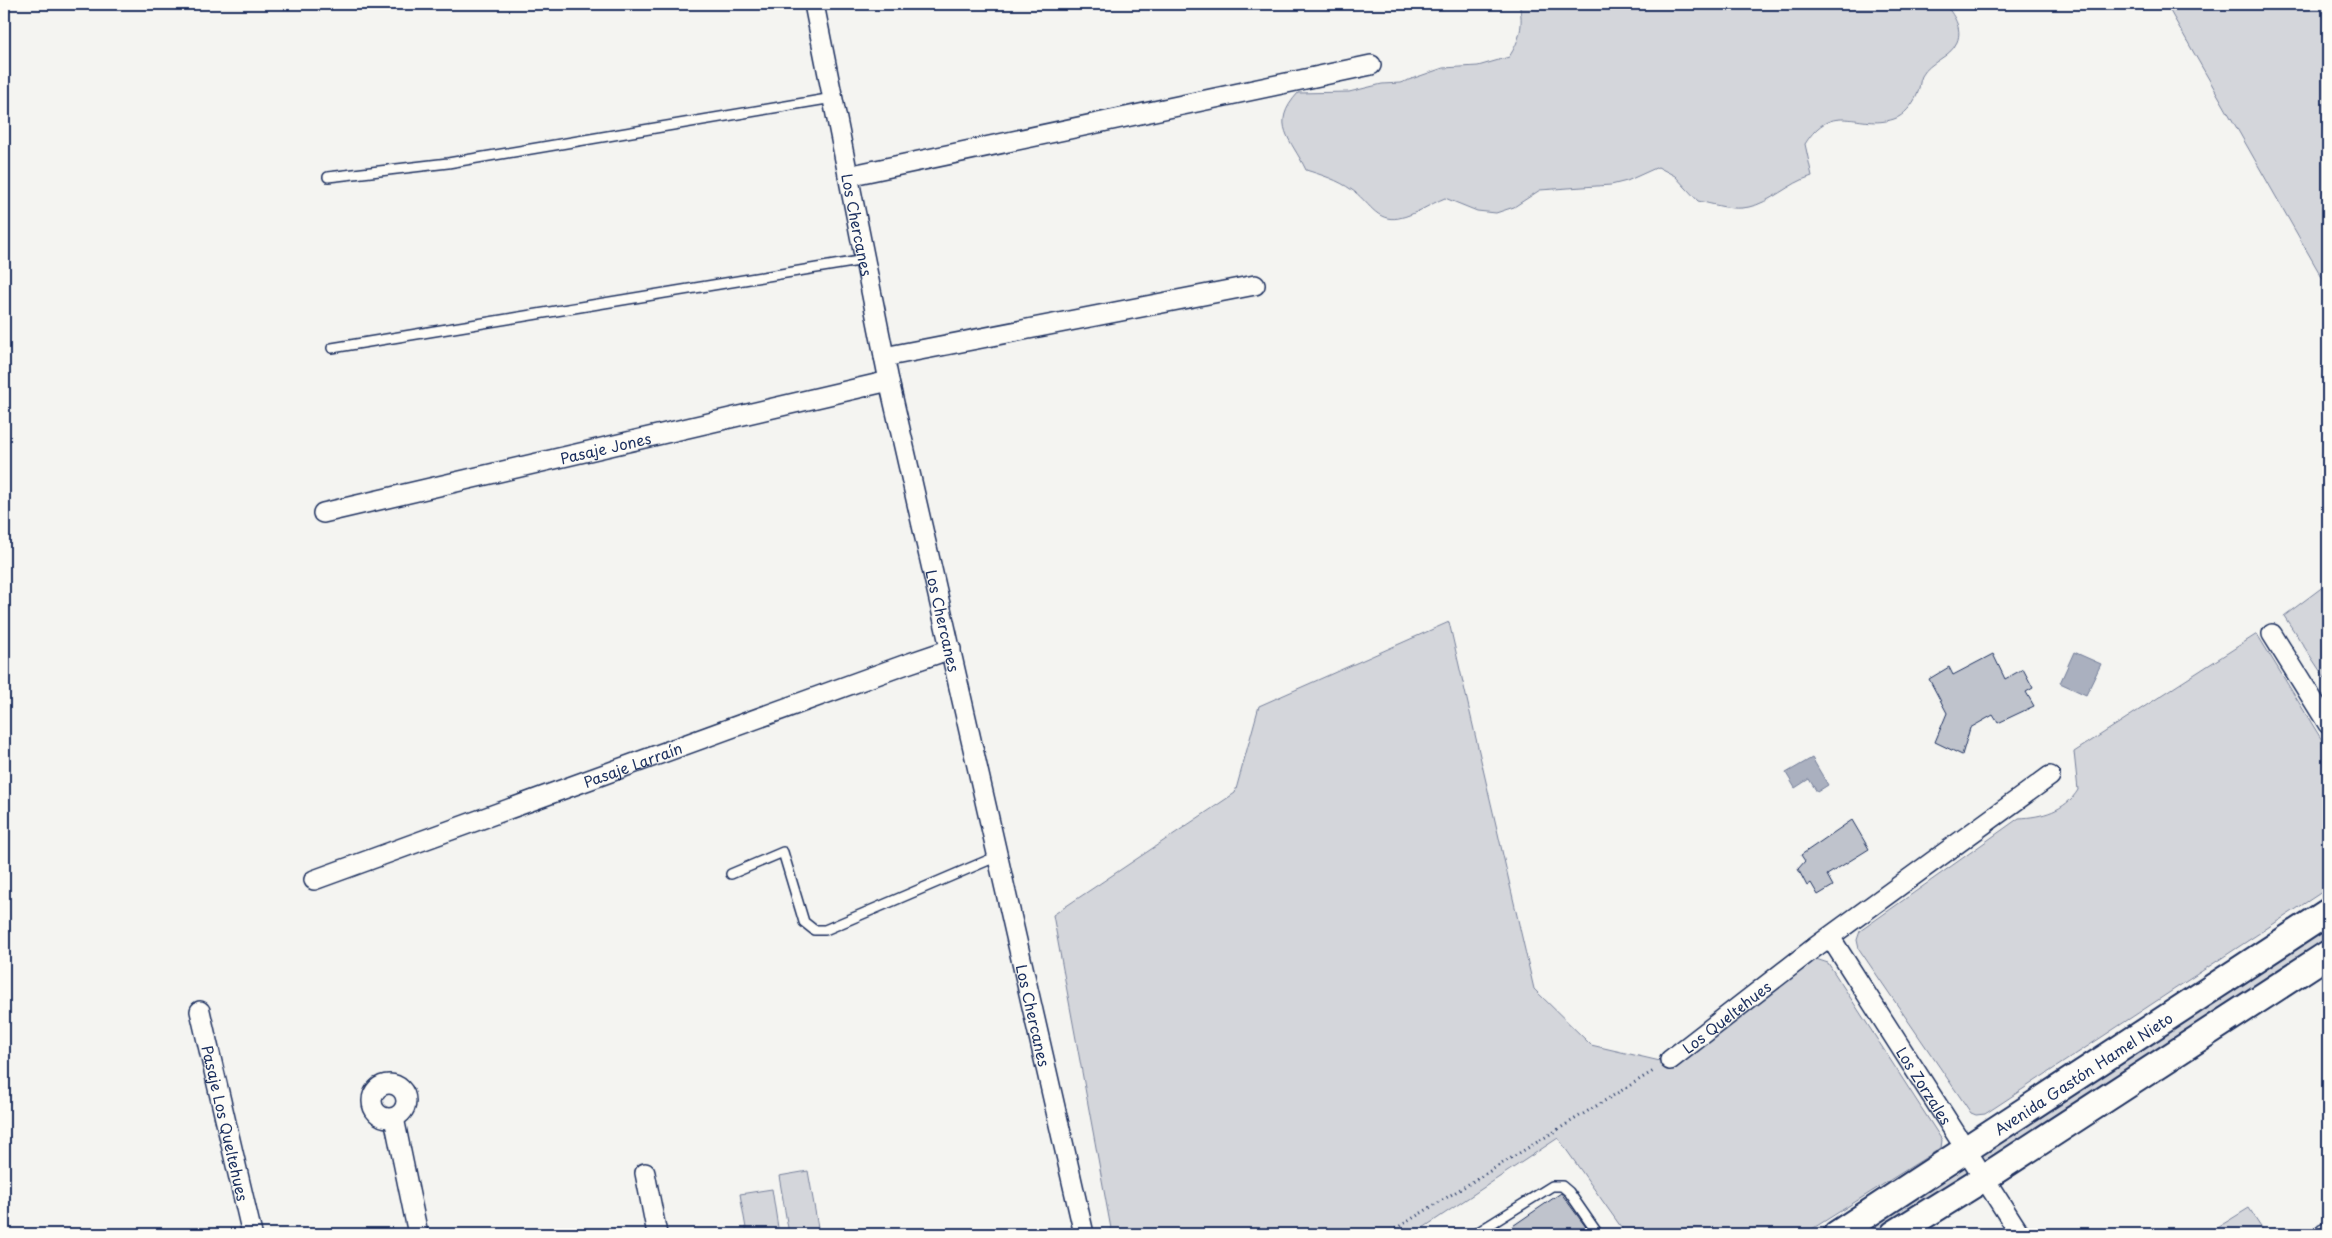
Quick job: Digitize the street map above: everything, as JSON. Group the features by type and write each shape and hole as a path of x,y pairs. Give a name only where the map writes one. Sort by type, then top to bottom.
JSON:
{"main road":[{"name":"Avenida Gastón Hamel Nieto","path":"1838,1234 1968,1151 2328,912"},
{"path":"1894,1234 1984,1178 2328,954"}],"street":[{"name":"Los Chercanes","path":"814,4 889,381 1084,1234"},
{"path":"848,176 1371,65"},
{"path":"884,357 1255,285"},
{"name":"Pasaje Jones","path":"323,513 889,381"},
{"path":"2272,634 2328,724"},
{"name":"Pasaje Larraín","path":"314,880 894,668 951,649"},
{"name":"Los Queltehues","path":"1670,1060 1830,937 2050,776"},
{"name":"Los Zorzales","path":"1830,937 2020,1234"},
{"name":"Pasaje Los Queltehues","path":"200,1011 252,1234"},
{"path":"394,1118 418,1234"},
{"path":"645,1173 657,1234"},
{"path":"2324,1234 2328,1232"}],"lane":[{"path":"328,177 448,164 833,98"},
{"path":"332,348 865,260"},
{"path":"731,874 783,852 804,922 814,930 825,930 998,856"},
{"path":"1475,1234 1552,1186 1562,1186 1569,1192 1598,1234"}],"path":[{"name":"Los Queltehues","path":"1387,1234 1670,1060"}],"shaded area":[{"path":"1519,4 1945,4 1958,26 1959,37 1950,52 1926,71 1921,78 1918,93 1908,109 1901,115 1881,122 1836,119 1826,123 1815,130 1805,144 1812,176 1795,183 1757,205 1749,207 1730,208 1698,201 1675,176 1658,167 1627,181 1611,185 1540,190 1514,207 1496,213 1477,211 1445,198 1411,214 1391,219 1378,214 1347,186 1306,170 1289,140 1284,123 1289,104 1298,93 1349,92 1382,84 1400,83 1443,68 1478,66 1509,57 1520,32"},
{"path":"2166,4 2328,4 2328,288"},
{"path":"2328,583 2328,683 2284,616"},
{"path":"1449,622 1534,989 1591,1045 1673,1064 1816,959 1828,963 1942,1140 1941,1148 1804,1234 1626,1234 1558,1138 1414,1234 1112,1234 1053,915 1235,793 1259,706"},
{"path":"2257,634 2328,750 2328,888 1985,1114 1976,1115 1971,1113 1859,949 1857,940 1860,931 2019,818 2052,812 2067,803 2078,790 2074,752"},
{"path":"2328,925 2328,939 1955,1184 1874,1234 1855,1234"},
{"path":"808,1171 819,1233 789,1234 779,1176"},
{"path":"772,1189 779,1234 747,1234 740,1194"},
{"path":"2249,1208 2266,1234 2207,1234"}],"water":[{"path":"2074,652 2101,664 2086,695 2060,683"},
{"path":"1812,758 1828,785 1817,792 1809,779 1795,788 1786,773"}],"building":[{"path":"1993,654 2005,679 2023,669 2033,688 2026,692 2034,706 1998,723 1993,715 1970,728 1962,755 1935,742 1947,713 1929,679 1949,667 1953,675"},
{"path":"1852,820 1869,849 1827,875 1833,886 1818,895 1811,883 1807,886 1798,869 1805,861 1801,855"},
{"path":"1561,1193 1591,1234 1501,1234"}]}
